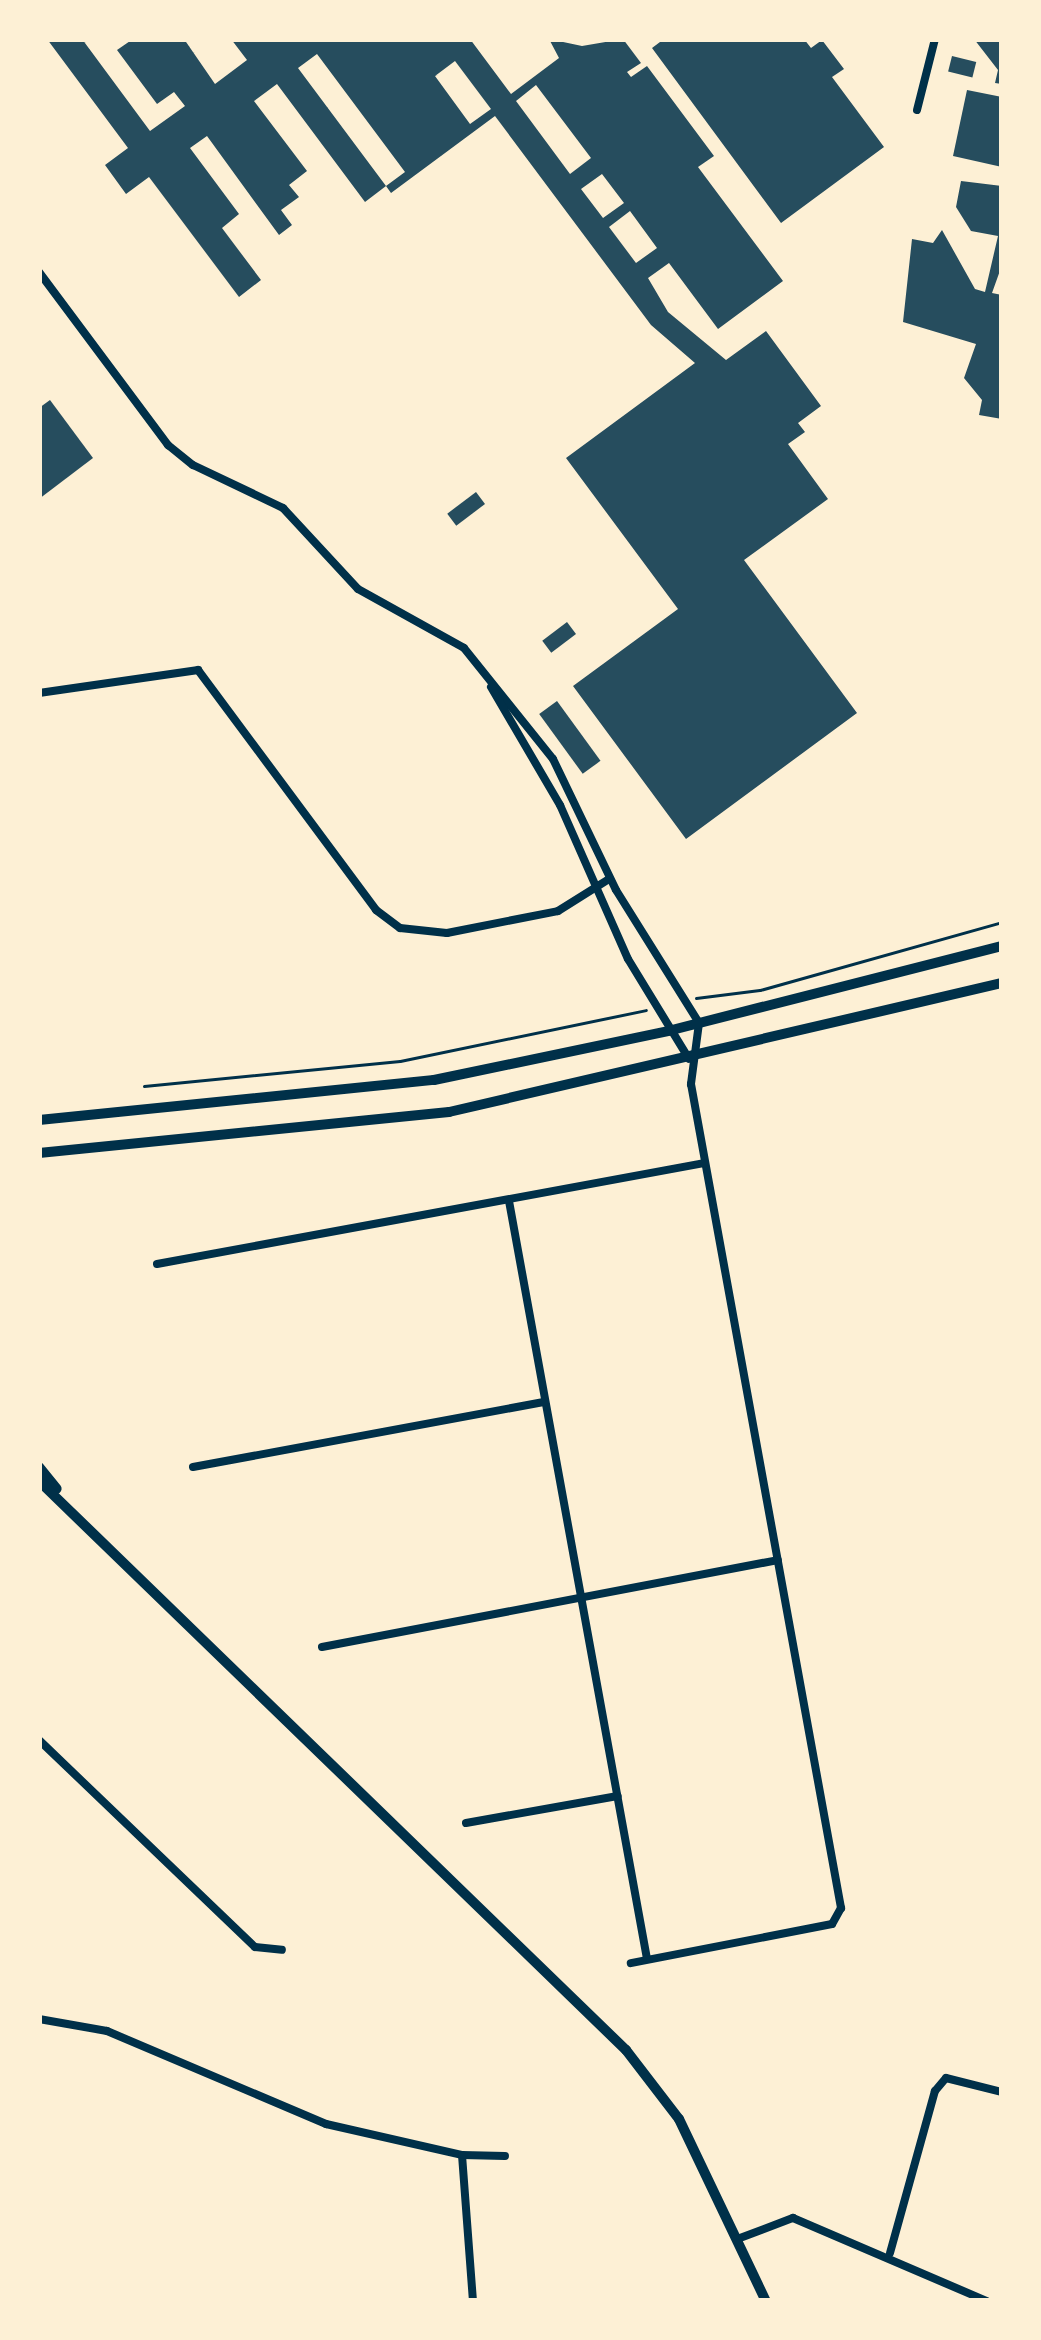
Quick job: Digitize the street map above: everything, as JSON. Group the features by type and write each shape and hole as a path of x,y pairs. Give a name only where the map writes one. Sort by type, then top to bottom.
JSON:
{"main road":[{"path":"39,1120 337,1095 668,1031 1002,946"},
{"path":"39,1153 400,1121 690,1060 1002,983"},
{"path":"39,1467 77,1515"},
{"path":"39,1481 626,2050 679,2120 740,2238 766,2301"}],"street":[{"path":"917,110 935,39"},
{"path":"39,272 168,445 283,508 358,589 452,637 553,759 616,890 699,1023 690,1060 704,1163 842,1908 832,1924 631,1963"},
{"path":"39,693 198,670 376,910 400,928 447,933 558,911 598,892 616,890"},
{"path":"487,679 560,805 655,1007 690,1060"},
{"path":"598,892 610,878"},
{"path":"158,1264 704,1163"},
{"path":"509,1201 647,1959"},
{"path":"193,1467 545,1402"},
{"path":"322,1648 778,1560"},
{"path":"39,1740 255,1947 282,1949"},
{"path":"466,1822 618,1796"},
{"path":"39,2019 107,2031 326,2123 462,2155 505,2156"},
{"path":"890,2253 934,2091 946,2078 1002,2092"},
{"path":"462,2155 473,2301"},
{"path":"740,2238 793,2218 890,2253 987,2301"}],"path":[{"path":"684,1000 760,991 1002,922"},
{"path":"144,1086 400,1061 655,1007"}],"building":[{"path":"47,39 82,39 150,131 185,106 174,92 157,104 117,50 133,39 184,39 215,84 247,60 231,39 470,39 511,94 559,58 549,39 582,46 623,39 641,63 627,72 631,77 647,66 714,156 698,167 783,281 718,329 669,263 648,278 668,312 726,360 766,331 821,406 798,423 805,432 788,444 828,499 744,560 857,713 686,839 573,686 678,609 566,458 695,363 651,325 495,116 391,193 386,186 365,202 277,84 254,101 307,171 289,185 299,197 281,210 292,225 279,235 207,136 190,148 239,214 222,228 261,280 239,297 149,177 126,194 105,165 128,148","holes":["317,54 405,172 386,186 298,68","455,61 491,109 470,124 435,76","536,85 591,158 570,174 516,101","602,174 624,203 603,218 581,189","630,211 657,248 636,263 609,227"]},
{"path":"664,39 804,39 811,48 822,40 844,69 832,77 884,147 781,223 652,48"},
{"path":"974,39 1002,39 1002,84 995,83 998,70"},
{"path":"952,56 976,62 972,78 948,72"},
{"path":"967,90 1002,97 1002,167 953,156"},
{"path":"961,181 1002,186 1002,265 992,293 1002,295 1002,419 979,415 982,400 964,378 976,344 903,322 912,239 933,243 942,230 975,289 985,292 998,236 971,231 956,207"},
{"path":"50,400 93,458 39,499 39,408"},
{"path":"476,492 485,504 456,526 447,514"},
{"path":"567,622 576,634 551,653 542,641"},
{"path":"557,701 600,761 583,774 539,714"}]}
